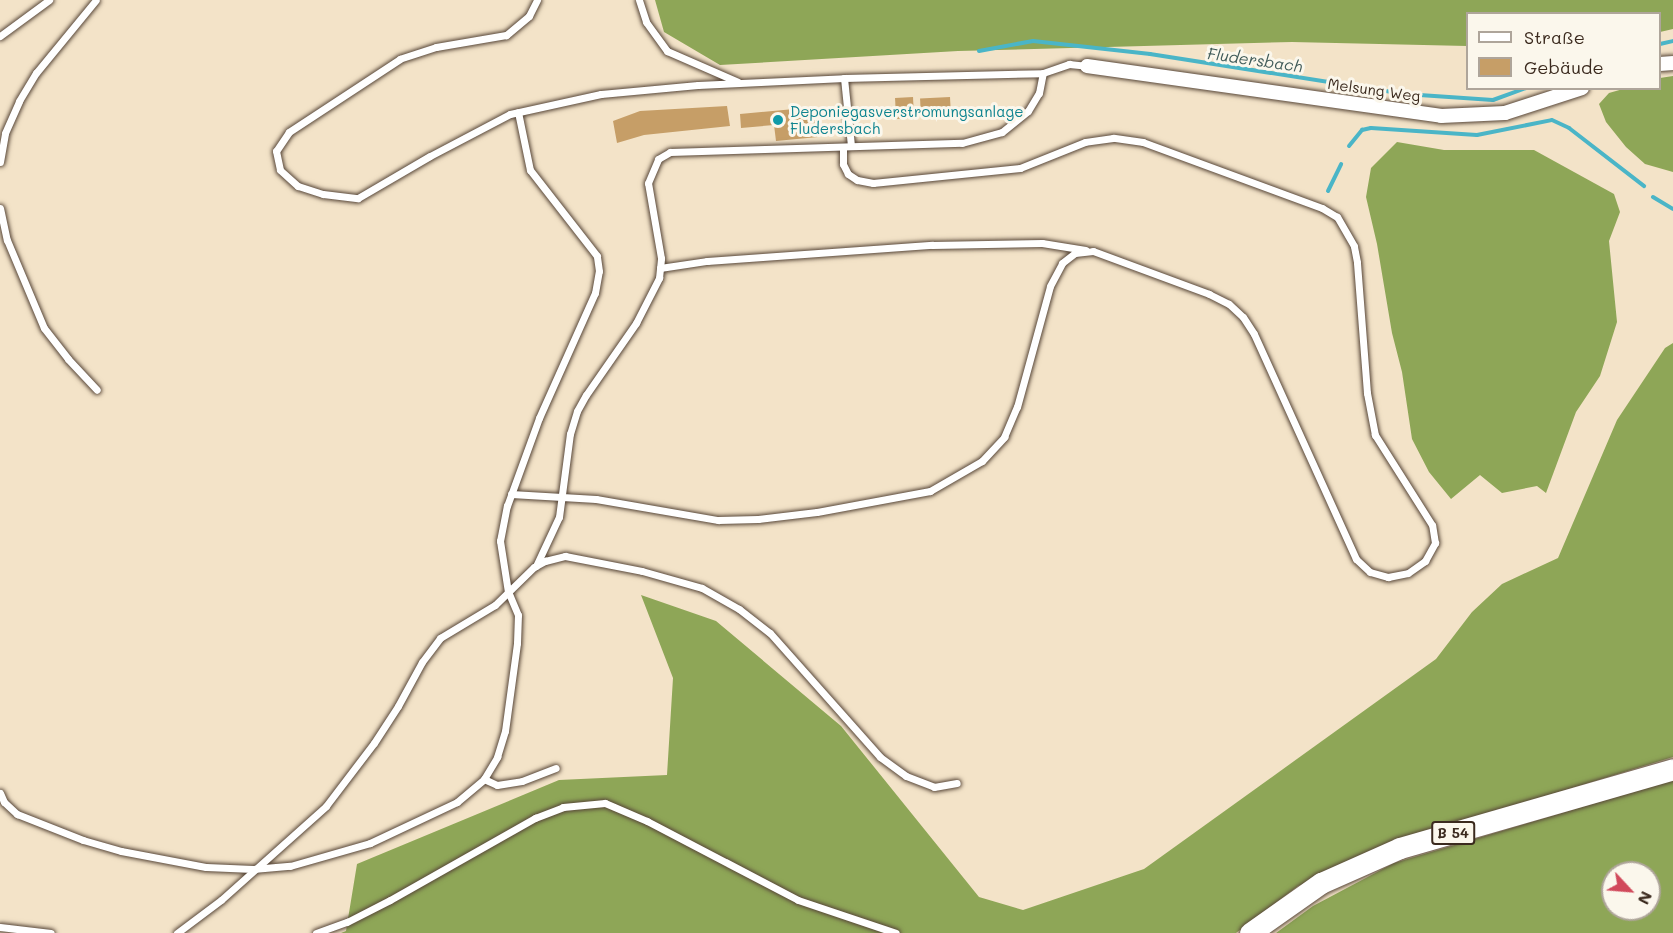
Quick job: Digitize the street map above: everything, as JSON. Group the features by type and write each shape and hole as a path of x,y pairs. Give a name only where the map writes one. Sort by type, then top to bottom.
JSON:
{"main road":[{"name":"B 54","path":"1250,933 1321,883 1400,848 1673,769"}],"street":[{"name":"Melsung Weg","path":"1087,66 1440,116 1505,113 1576,90"}],"lane":[{"path":"0,36 49,0"},
{"path":"0,162 5,133 19,101 36,73 96,0"},
{"path":"537,0 529,16 506,35 436,47 400,59 346,97 289,132 276,151 280,170 298,186 323,194 358,198 430,156 518,112 601,94 740,83 844,78 1043,73 1069,64 1087,66"},
{"path":"639,0 646,22 667,51 740,83"},
{"path":"177,933 221,900 326,806 348,779 398,706 422,662 440,638 480,615 536,566 559,517 570,434 577,411 586,394 636,323 651,296 660,268 661,258 648,183 658,159 670,152 962,143 1002,132 1028,111 1040,93 1043,73"},
{"path":"660,268 707,261 932,245 1042,243 1093,251 1209,294 1229,304 1243,316 1254,334 1356,559 1370,572 1388,577 1408,573 1425,561 1435,543 1432,525 1375,435 1367,393 1357,262 1354,246 1337,217 1322,208 1133,141 1113,138 1085,142 1020,168 873,183 857,180 848,174 843,164 847,146 844,78"},
{"path":"0,793 4,802 17,814 121,851 206,867 253,869 290,866 370,843 457,801 484,779 497,757 511,703 518,615 508,592 500,541 511,494 539,418 595,293 599,272 597,256 563,216 530,170 518,112"},
{"path":"0,208 7,240 44,328 68,359 97,390"},
{"path":"511,494 563,495 682,512 718,520 758,519 817,512 930,491 982,461 1004,437 1017,407 1050,286 1062,263 1075,253 1093,251"},
{"path":"1435,543 1444,543"},
{"path":"536,566 565,556 588,559 702,588 739,609 770,633 880,757 906,776 934,787 957,783"},
{"path":"484,779 497,785 522,781 556,768"},
{"path":"316,933 347,922 390,900 535,818 563,807 605,803 647,821 798,900 896,933"},
{"path":"0,927 51,933"}],"green space":[{"path":"655,0 1673,0 1673,29 1661,32 1661,12 1466,12 1466,46 1292,42 958,51 720,65 664,32"},
{"path":"1673,76 1673,172 1645,164 1626,147 1606,122 1599,104 1609,93 1620,90 1661,90 1661,78"},
{"path":"1397,142 1444,150 1534,150 1614,194 1620,212 1609,241 1617,322 1600,376 1576,412 1546,493 1537,486 1502,493 1480,475 1451,499 1429,472 1412,439 1402,372 1392,333 1377,244 1366,197 1371,168"},
{"path":"1673,343 1673,757 1439,829 1298,886 1236,933 341,933 346,931 357,864 559,780 667,775 673,678 641,595 716,621 841,726 979,897 1023,910 1144,869 1436,659 1472,612 1502,584 1558,558 1617,420 1665,348"},
{"path":"1673,780 1673,933 1276,933 1313,906 1394,863"}],"building":[{"path":"913,97 914,118 896,119 895,98"},
{"path":"950,97 951,114 921,116 920,99"},
{"path":"727,106 730,126 644,135 617,143 613,121 640,111"},
{"name":"Deponiegasverstromungsanlage Fludersbach","path":"805,108 806,115 816,114 818,137 776,141 774,125 741,128 740,114"}],"waterway":[{"name":"Fludersbach","path":"979,51 1033,41 1150,54 1405,94 1493,100 1520,90"},
{"name":"Fludersbach","path":"1661,44 1673,41"},
{"path":"1349,146 1362,130 1371,128 1477,135 1552,120 1569,128 1644,186"},
{"path":"1328,191 1341,164"},
{"path":"1653,197 1673,209"}],"place":[{"name":"Deponiegasverstromungsanlage Fludersbach","path":"778,120"}]}
